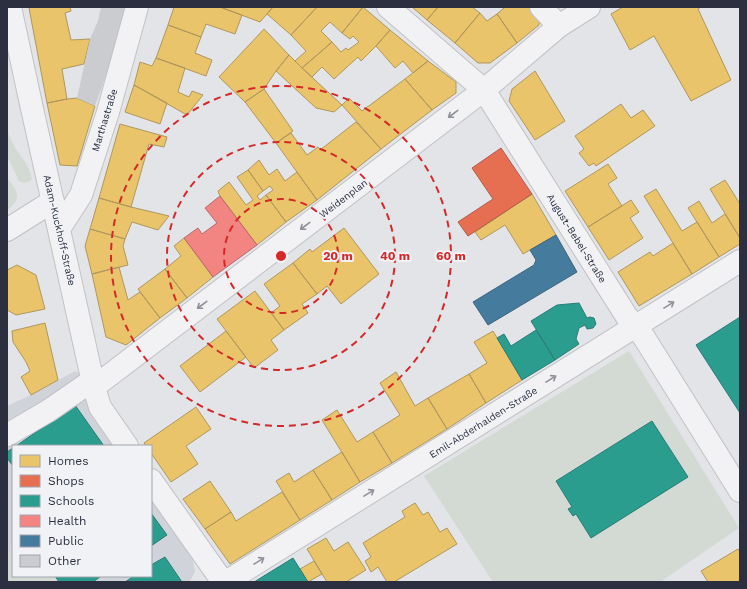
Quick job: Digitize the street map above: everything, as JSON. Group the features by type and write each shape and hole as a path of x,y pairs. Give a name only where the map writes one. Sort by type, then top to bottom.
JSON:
{"street":[{"name":"Adam-Kuckhoff-Straße","path":"10,7 100,407 126,445"},
{"name":"Marthastraße","path":"60,229 81,195 108,112 137,7"},
{"name":"August-Bebel-Straße","path":"388,7 484,90 627,317 636,326 740,491"},
{"path":"542,7 559,26"},
{"name":"Weidenplan","path":"7,435 94,383 484,90 559,26 589,7"},
{"path":"7,230 53,201"},
{"name":"Emil-Abderhalden-Straße","path":"224,582 740,261"},
{"path":"152,481 224,582"}],"shaded area":[{"path":"7,131 15,148 29,169 32,179 27,182 23,183 19,181 7,156"},
{"path":"7,178 15,189 17,198 12,206 7,210"},
{"path":"629,351 739,528 660,582 493,582 424,476"},
{"path":"75,371 93,380 126,445 12,445 12,577 152,577 152,481 186,530 195,571 190,582 7,582 7,406 31,395"},
{"path":"12,550 12,577 56,577 59,582 10,582 7,578 7,553"}],"building: Homes":[{"path":"70,7 71,11 65,13 71,40 90,39 84,64 62,69 67,99 47,103 29,8"},
{"path":"174,7 220,7 242,15 235,34 206,24 201,37 168,25"},
{"path":"220,7 273,7 260,22"},
{"path":"273,7 317,7 291,35 267,14"},
{"path":"317,7 363,7 342,33 330,22 321,31 332,42 302,68 295,61 306,51 291,35"},
{"path":"363,7 390,30 361,61 358,57 334,79 322,67 312,77 302,68 332,42 341,52 346,48 348,50 359,42 353,36 350,39 342,33"},
{"path":"412,7 438,7 427,20"},
{"path":"438,7 472,7 480,13 455,43 427,20"},
{"path":"503,7 532,7 540,15 539,25 517,43 497,14 504,8"},
{"path":"623,7 701,7 698,9 731,80 691,101 654,36 630,50 611,14"},
{"path":"480,13 487,21 497,14 517,43 490,63 478,63 455,43"},
{"path":"168,25 201,37 195,53 212,60 206,76 156,58"},
{"path":"264,29 289,55 264,89 245,102 219,77"},
{"path":"390,30 428,61 413,73 403,61 395,68 376,46"},
{"path":"289,55 342,105 334,112 316,108 276,71"},
{"path":"156,58 185,68 178,92 189,97 192,91 203,95 187,115 134,85 140,62 152,66"},
{"path":"428,61 456,82 456,93 432,110 405,79"},
{"path":"535,71 565,121 535,140 509,101 512,89"},
{"path":"405,79 432,110 381,149 342,105 349,98 362,111"},
{"path":"134,85 167,103 160,124 125,112"},
{"path":"264,89 293,131 276,143 245,102"},
{"path":"77,98 95,106 77,166 60,165 47,103"},
{"path":"621,104 631,118 643,110 655,126 596,166 594,163 589,166 579,153 584,149 575,136"},
{"path":"356,122 381,149 317,200 276,143 291,133 307,155 318,147 320,150"},
{"path":"120,124 167,137 164,147 149,144 131,207 99,198"},
{"path":"259,160 269,175 277,169 285,181 297,172 317,200 286,222 266,195 273,190 270,186 263,191 248,170"},
{"path":"608,164 617,178 608,184 622,206 588,227 565,191"},
{"path":"248,170 263,191 257,196 260,200 266,195 286,222 257,245 220,196 218,191 229,182 246,205 253,200 237,177"},
{"path":"725,180 740,204 740,238 710,189"},
{"path":"656,189 682,231 697,222 719,257 692,274 644,196"},
{"path":"532,194 556,235 523,254 505,225 481,240 475,232"},
{"path":"99,198 169,216 158,230 132,222 125,239 90,229"},
{"path":"631,200 639,212 630,218 643,238 609,260 588,227"},
{"path":"699,201 712,223 725,214 740,238 740,244 719,257 688,208"},
{"path":"344,228 379,274 341,304 327,286 317,294 293,263 310,249 312,252"},
{"path":"90,229 125,239 123,246 128,265 92,274 85,246"},
{"path":"184,238 213,277 187,298 165,269 181,256 174,246"},
{"path":"673,243 692,274 639,306 618,272 650,252 653,256"},
{"path":"293,263 317,294 302,304 308,313 284,330 271,313 280,306 264,284"},
{"path":"17,265 36,275 45,309 16,315 7,310 7,270"},
{"path":"119,267 128,300 140,292 160,318 126,345 106,337 92,274"},
{"path":"165,269 187,298 160,318 138,289"},
{"path":"255,291 284,330 271,340 278,350 254,368 217,319"},
{"path":"45,323 58,380 31,395 21,377 30,371 13,342 12,331"},
{"path":"226,331 246,357 200,392 180,366"},
{"path":"493,331 522,380 486,403 469,374 487,363 474,342"},
{"path":"396,372 415,406 428,398 447,429 392,463 373,432 400,415 380,383"},
{"path":"469,374 486,403 447,429 428,398"},
{"path":"196,407 211,429 186,446 198,464 171,482 152,454 152,445 145,445 144,443"},
{"path":"337,410 357,442 373,432 392,463 360,482 322,420"},
{"path":"342,452 360,482 332,500 313,470"},
{"path":"313,470 332,500 300,520 276,481 289,473 294,482"},
{"path":"210,481 231,512 205,529 183,499"},
{"path":"282,492 300,520 230,564 205,529 231,512 236,521"},
{"path":"415,503 423,515 428,512 440,532 447,528 457,544 394,582 387,582 378,567 371,572 365,561 371,557 363,543 405,517 402,511"},
{"path":"326,538 334,551 348,542 366,570 346,582 327,582 307,549"},
{"path":"738,549 740,552 740,582 708,582 701,571"},
{"path":"314,561 322,574 308,582 300,569"}],"building: Shops":[{"path":"501,148 532,194 468,236 458,222 493,199 472,168"}],"building: Schools":[{"path":"579,303 587,318 594,318 596,324 593,328 587,329 585,325 579,328 576,339 579,344 555,360 531,321 557,305"},
{"path":"740,317 740,413 696,345"},
{"path":"536,330 555,360 522,380 497,338 504,334 511,346"},
{"path":"75,405 103,445 17,445"},
{"path":"652,421 688,477 591,538 576,514 573,516 568,509 572,507 556,481"},
{"path":"12,449 12,465 7,458 7,452"},
{"path":"152,514 167,535 152,545"},
{"path":"165,557 182,582 125,582 132,577 152,577 152,564"},
{"path":"293,558 308,582 254,582"},
{"path":"56,577 100,577 93,582 59,582"}],"building: Health":[{"path":"220,196 257,245 213,277 184,238 198,228 202,234 217,223 205,208"}],"building: Public":[{"path":"556,235 577,272 488,325 473,302 534,265 536,260 530,250"}],"building: Other":[{"path":"101,7 128,7 123,27 95,106 77,98 90,39 98,21"}]}
